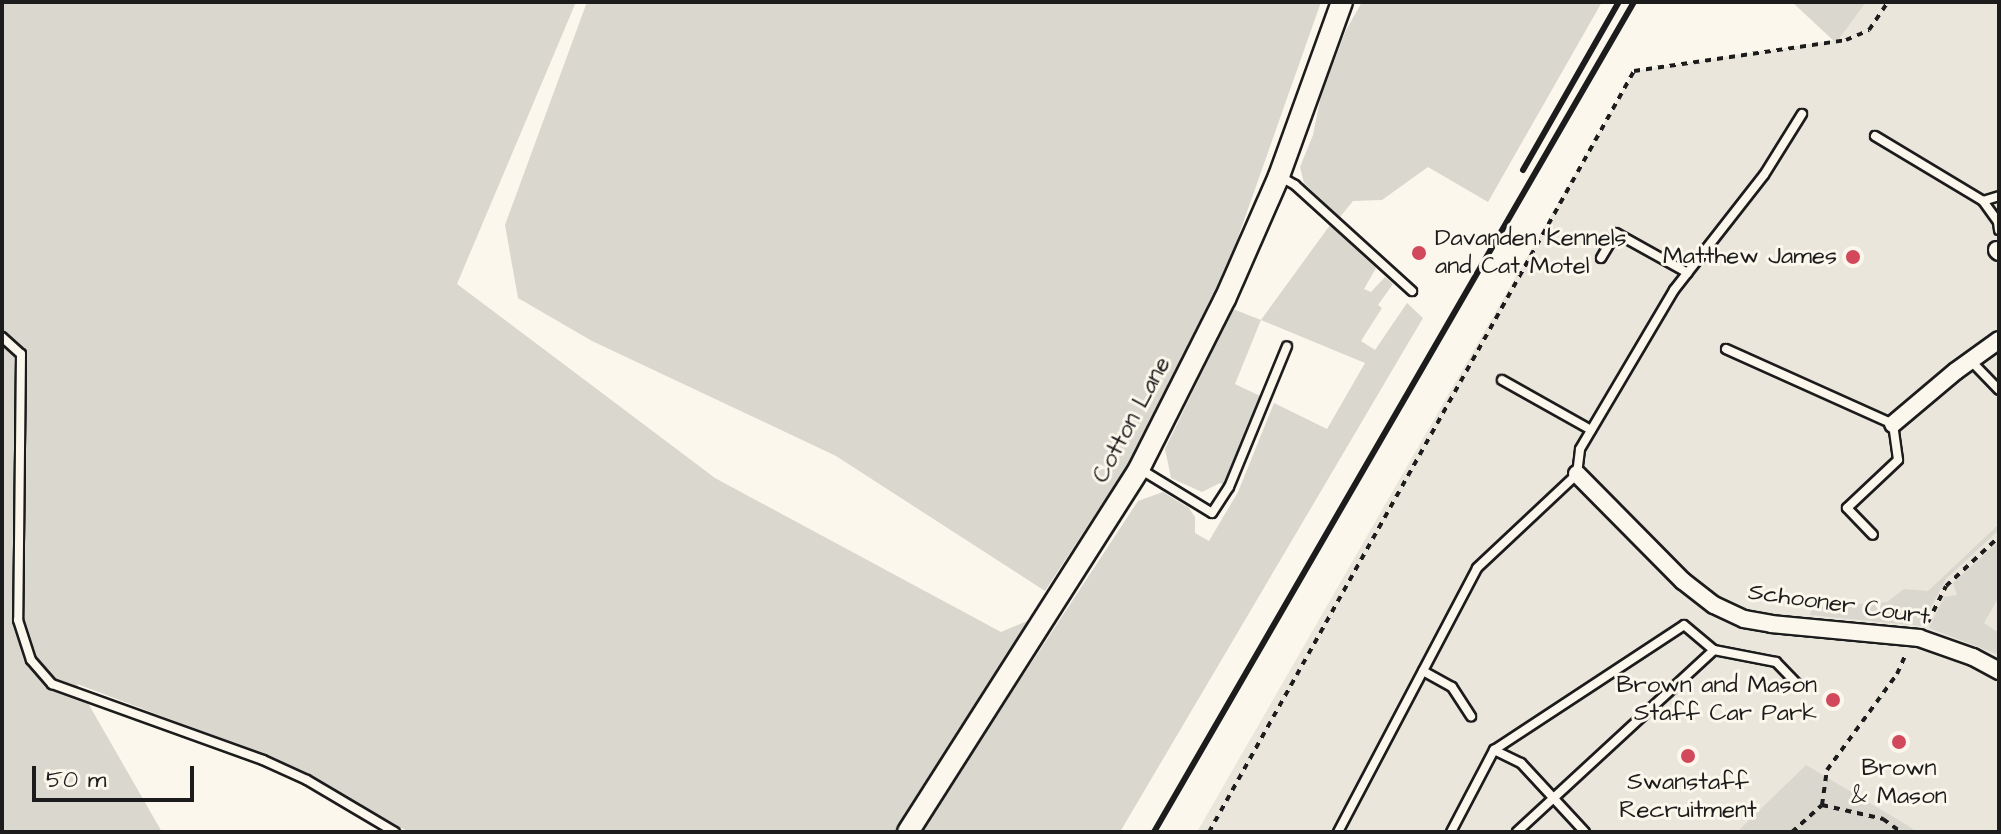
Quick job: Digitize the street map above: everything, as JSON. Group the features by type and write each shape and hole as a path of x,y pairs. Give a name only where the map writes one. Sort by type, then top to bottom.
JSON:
{"street":[{"name":"Cotton Lane","path":"908,832 1139,469 1225,299 1279,176 1342,2"},
{"path":"1893,424 1999,340"},
{"name":"Schooner Court","path":"1577,474 1690,589 1714,605 1744,619 1771,624 1916,638 1973,657 1999,671"}],"lane":[{"path":"1338,832 1477,568 1577,474 1580,449 1674,290 1764,175 1802,114"},
{"path":"1875,136 1983,201 1998,222 1999,230"},
{"path":"1279,176 1295,185 1412,291"},
{"path":"1983,201 1999,196"},
{"path":"1601,258 1616,233 1688,273"},
{"path":"2,337 21,354 18,620 31,660 52,684 263,760 307,780 395,832"},
{"path":"1139,469 1212,513 1229,487 1287,346"},
{"path":"1726,349 1893,424 1898,460 1847,508 1873,535"},
{"path":"1971,360 1999,390"},
{"path":"1502,380 1591,430"},
{"path":"1451,832 1494,750 1684,625 1714,650 1776,662 1799,686"},
{"path":"1517,832 1714,650"},
{"path":"1423,671 1452,687 1471,716"},
{"path":"1494,750 1521,763 1585,832"}],"path":[{"path":"1209,832 1634,71 1846,40 1869,30 1888,2"},
{"path":"1792,832 1822,805 1827,770 1897,674 1946,586 1999,537"},
{"path":"1822,805 1883,819 1901,832"}],"shaded area":[{"path":"2,2 576,2 457,284 715,478 1001,632 1039,616 897,832 409,832 315,779 259,753 77,684 162,832 2,832"},
{"path":"587,2 1321,2 1224,277 1206,319 1141,444 1045,591 836,456 592,341 518,298 505,225"},
{"path":"1362,2 1602,2 1488,202 1428,167 1382,200 1353,201 1340,217 1304,183 1300,167 1313,135 1321,95 1346,30"},
{"path":"1792,2 1866,2 1836,43"},
{"path":"1864,2 1999,2 1999,832 1197,832 1634,71 1836,40"},
{"path":"1330,225 1376,268 1364,289 1371,292 1385,277 1393,284 1378,305 1382,308 1361,341 1375,350 1407,303 1423,318 1120,832 920,832 1138,501 1163,492 1189,508 1195,517 1195,533 1209,541 1238,492 1274,403 1327,429 1365,363 1261,320"},
{"path":"1233,309 1261,320 1235,384 1260,396 1224,485 1220,483 1202,492 1171,478 1165,449"},
{"path":"1999,524 1999,530 1946,579 1921,626 1810,615 1812,607 1887,602 1904,589 1928,591"},
{"path":"1999,541 1999,597 1984,623 1999,633 1999,655 1929,628 1944,597 1957,595 1953,583"},
{"path":"1806,765 1907,825 1917,832 1737,832"}],"railway":[{"path":"1523,170 1619,2"},
{"path":"1154,832 1634,2"}],"place":[{"name":"Davanden Kennels and Cat Motel","path":"1419,253"},
{"name":"Matthew James","path":"1853,257"},
{"name":"Brown and Mason Staff Car Park","path":"1833,700"},
{"name":"Brown & Mason","path":"1899,742"},
{"name":"Swanstaff Recruitment","path":"1688,756"}]}
